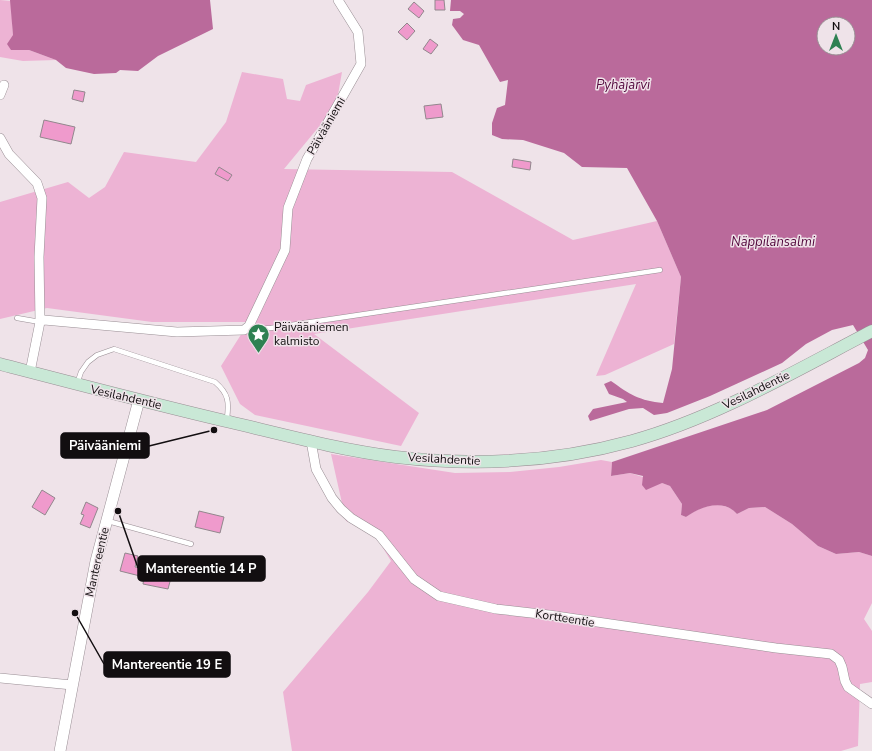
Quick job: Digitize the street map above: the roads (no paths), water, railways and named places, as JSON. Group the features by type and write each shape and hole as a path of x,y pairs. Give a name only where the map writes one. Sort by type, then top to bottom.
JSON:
{"main road":[{"name":"Vesilahdentie","path":"0,364 77,385 311,441 396,457 465,462 512,461 594,449 633,440 701,417 739,400 872,330"}],"street":[{"name":"Päivääniemi","path":"244,330 249,326 285,250 288,208 307,159 361,64 358,32 338,0"},
{"path":"0,95 4,85"},
{"path":"0,138 9,154 37,183 42,198 39,257 40,322 30,372"},
{"path":"40,322 44,320 177,332 244,330"},
{"name":"Mantereentie","path":"60,751 96,561 139,400"},
{"name":"Kortteentie","path":"311,441 316,469 332,498 341,509 351,518 379,535 414,579 439,596 496,609 549,615 776,648 831,654 839,660 848,687 872,704"},
{"path":"0,678 72,685"}],"lane":[{"path":"244,330 271,328 660,270"},
{"path":"16,318 40,322"},
{"path":"77,385 81,372 88,362 97,355 114,349 215,382 224,390 228,404 226,421"},
{"path":"106,521 191,544"}],"water":[{"path":"10,0 210,0 213,29 158,56 138,71 120,70 116,73 94,74 66,68 56,60 29,50 11,50 7,44 13,35"},
{"path":"451,0 872,0 872,556 859,552 836,554 818,546 792,524 765,507 749,508 737,514 725,506 718,505 705,507 686,517 681,515 682,504 670,486 662,483 646,490 642,485 643,476 630,473 611,476 612,462 767,410 859,363 865,358 868,350 853,325 832,330 806,344 782,363 710,396 667,413 654,415 643,408 629,409 590,421 588,416 593,409 627,402 609,394 604,384 611,381 623,390 641,399 663,403 672,369 681,277 657,221 627,168 582,167 564,153 523,140 502,139 492,135 492,123 497,108 505,105 508,80 500,82 479,45 463,40 452,25 453,19 460,18 464,14 460,11 450,11"}],"place":[{"name":"Päivääniemen kalmisto","path":"259,354"},
{"name":"Päivääniemi","path":"214,430"},
{"name":"Mantereentie 14 P","path":"118,511"},
{"name":"Mantereentie 19 E","path":"75,613"}],"water label":[{"name":"Pyhäjärvi","path":"623,84"},
{"name":"Näppilänsalmi","path":"773,241"}]}
